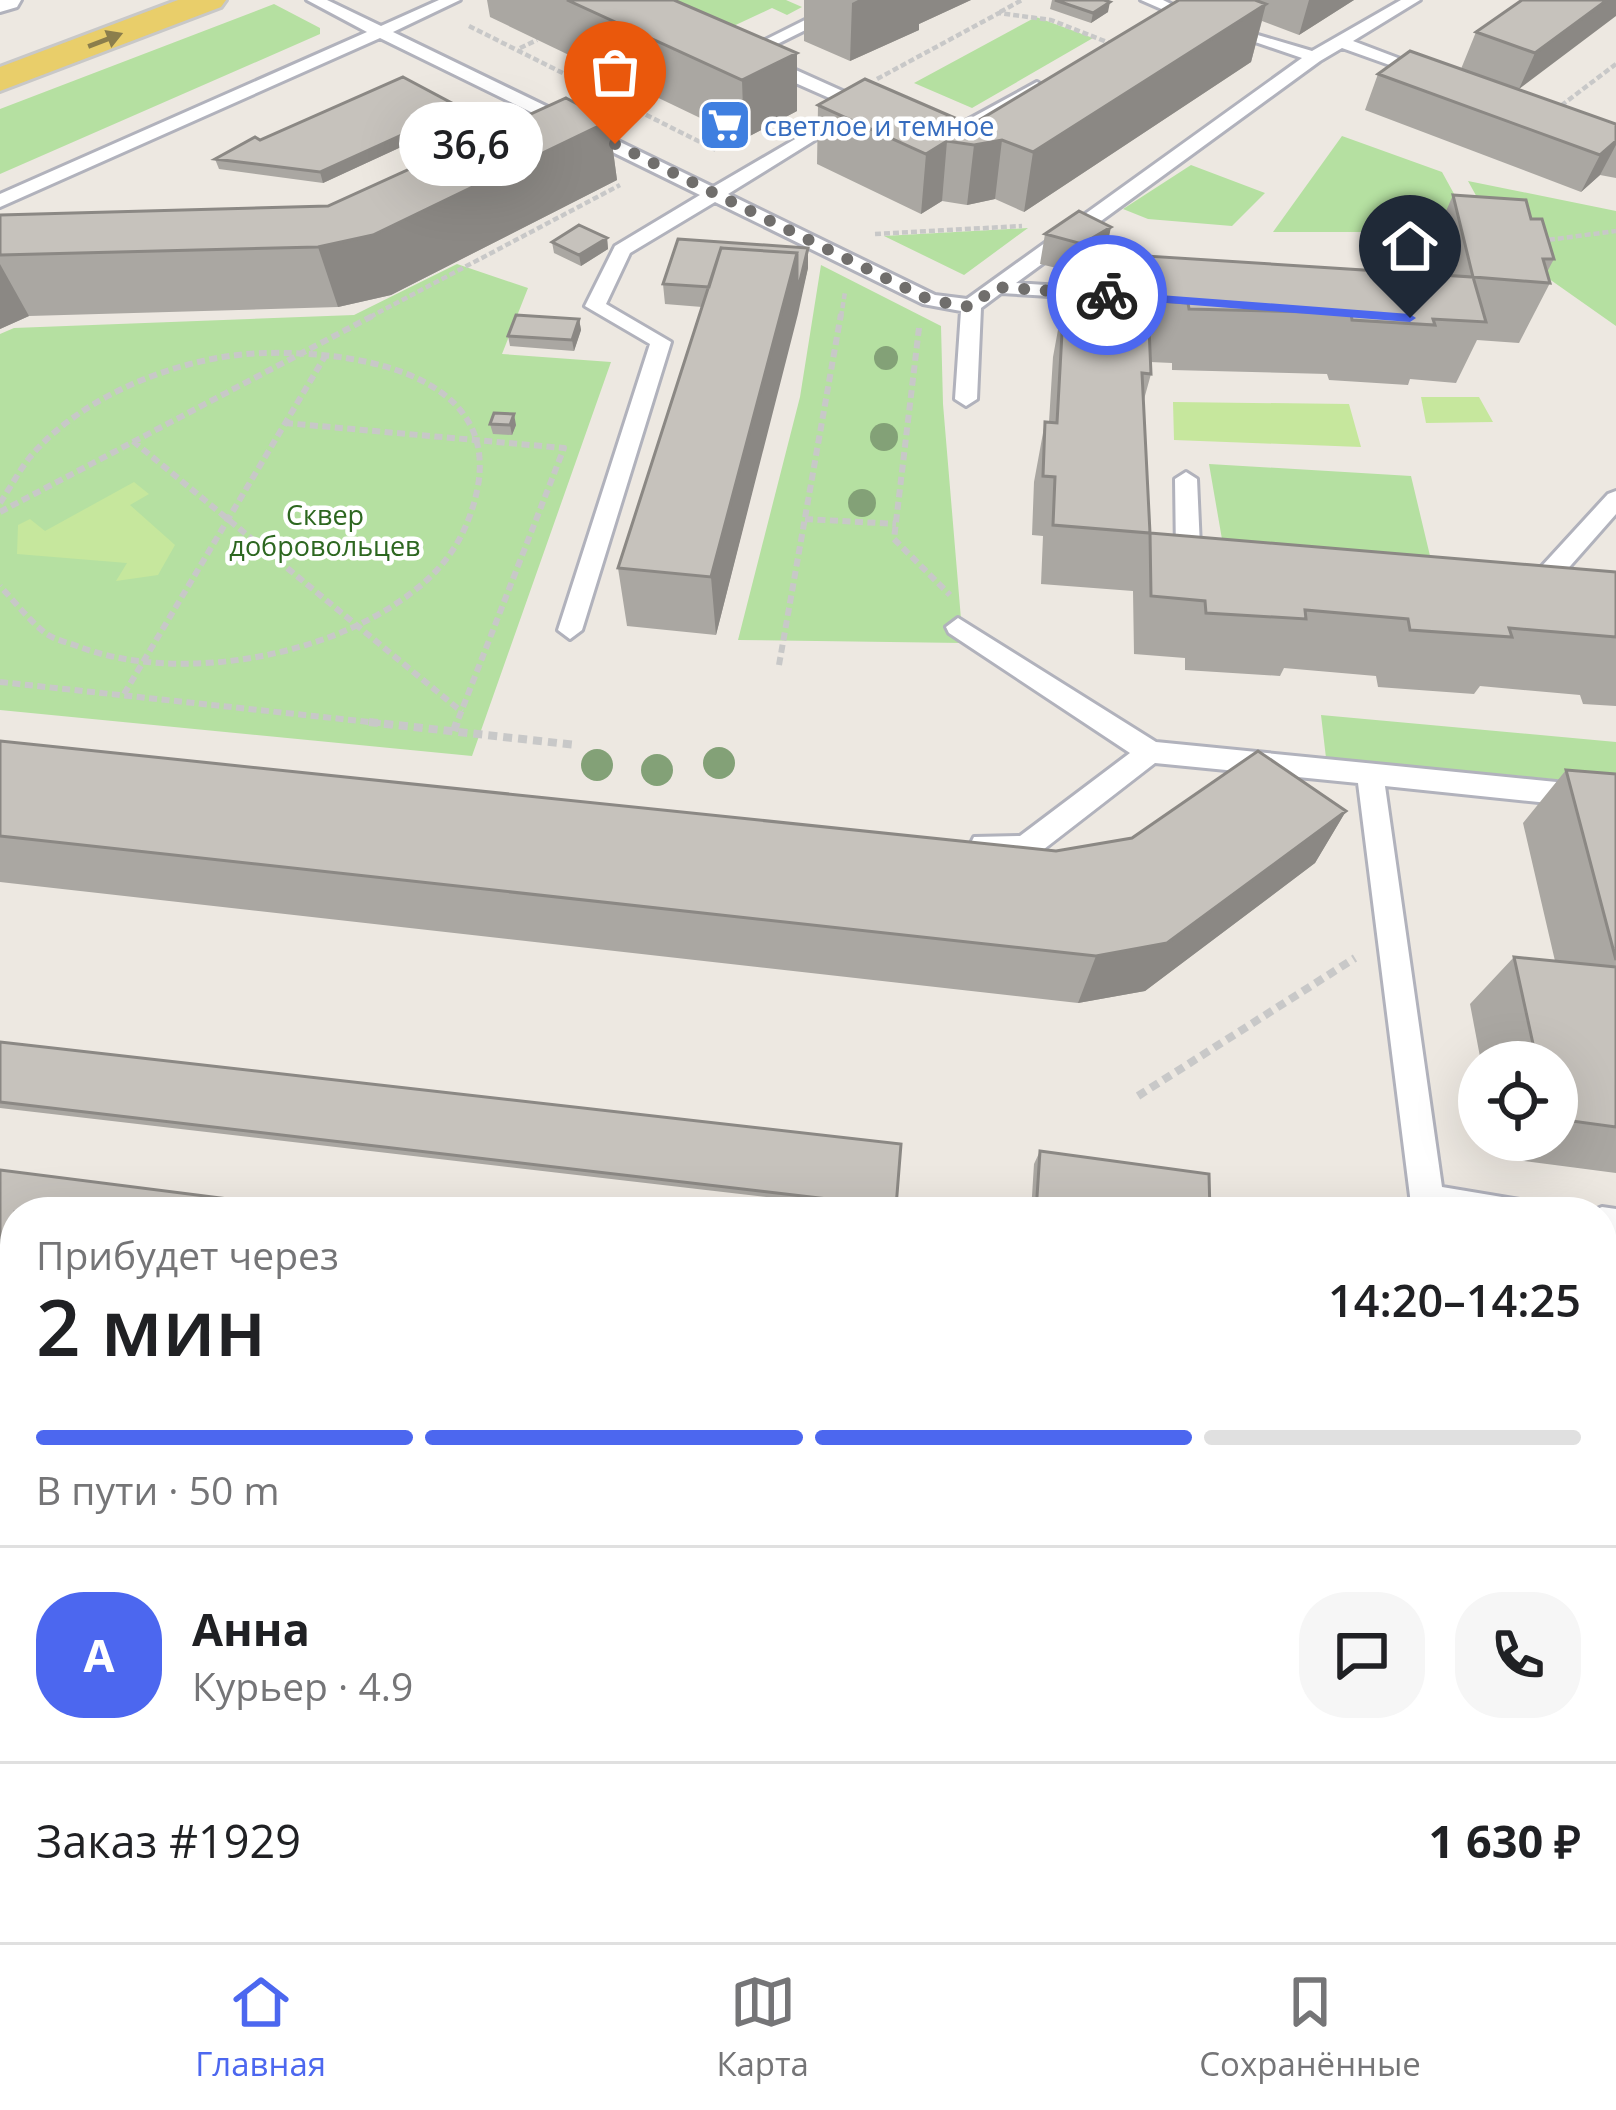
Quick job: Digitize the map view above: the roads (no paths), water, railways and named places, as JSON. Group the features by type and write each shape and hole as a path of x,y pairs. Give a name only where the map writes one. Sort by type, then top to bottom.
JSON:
{"main road":[{"path":"0,50 135,0"},
{"path":"0,80 209,0"}],"lane":[{"path":"315,0 923,297 971,307"},
{"path":"0,201 452,0"},
{"path":"745,54 858,0"},
{"path":"1149,0 1192,16"},
{"path":"966,399 971,307 1314,56 1412,0"},
{"path":"1112,44 1173,9"},
{"path":"1210,22 1314,56"},
{"path":"1341,42 1444,79"},
{"path":"724,44 882,115"},
{"path":"921,133 940,142 1055,76"},
{"path":"570,630 661,342 595,306 622,250 862,106"},
{"path":"552,133 572,123"},
{"path":"995,287 1192,302"},
{"path":"1186,479 1188,554 1235,558"},
{"path":"1578,586 1528,583 1616,499"},
{"path":"959,616 1150,752 1616,799"},
{"path":"955,842 1025,848 1150,752"},
{"path":"1370,774 1427,1197"}],"place":[{"name":"светлое и темное","path":"725,125"},
{"name":"36,6","path":"615,144"}],"park label":[{"name":"Сквер добровольцев","path":"325,530"}]}
